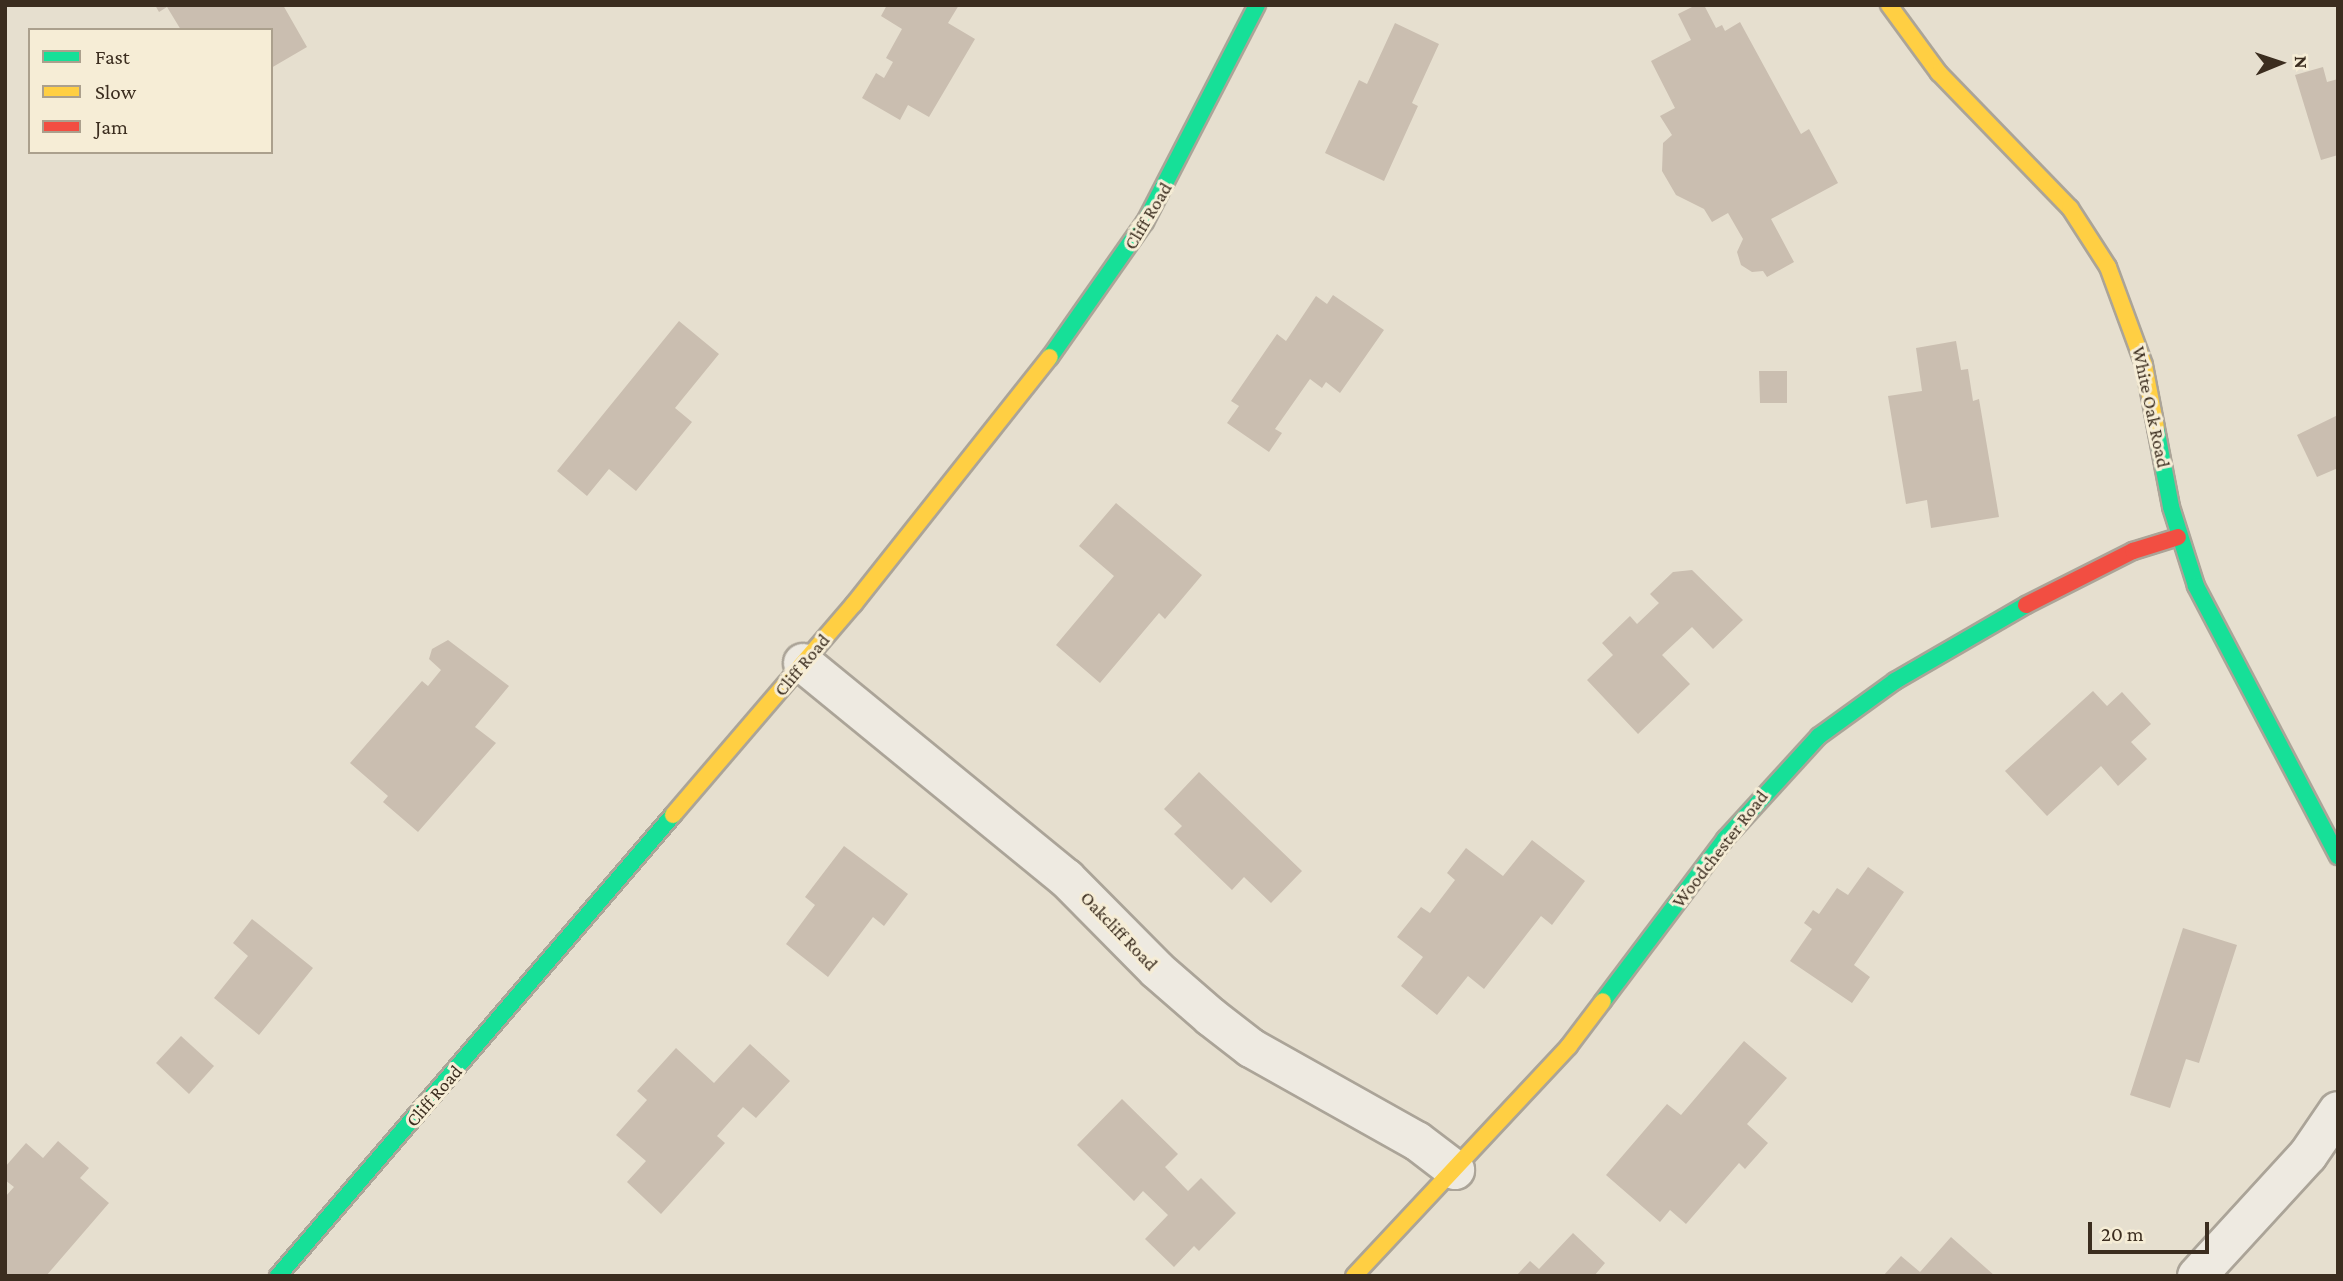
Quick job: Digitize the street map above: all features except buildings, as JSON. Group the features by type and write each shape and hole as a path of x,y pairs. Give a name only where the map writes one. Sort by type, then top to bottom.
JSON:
{"street":[{"name":"Cliff Road","path":"278,1276 803,663 999,427 1105,285 1181,158 1257,5"},
{"name":"White Oak Road","path":"1889,5 1940,73 2070,208 2108,267 2144,365 2178,537 2219,636 2338,856"},
{"name":"Woodchester Road","path":"1354,1276 1569,1046 1725,839 1819,736 1895,681 2062,584 2116,558 2178,537"},
{"name":"Oakcliff Road","path":"803,663 1066,878 1157,970 1211,1017 1251,1048 1407,1136 1455,1170"},
{"path":"2197,1276 2308,1155 2338,1111"}],"traffic: fast":[{"path":"1050,357 1145,222 1257,5"},
{"path":"2156,428 2171,507 2196,586 2338,856"},
{"path":"1603,1001 1725,839 1819,736 1895,681 2026,605"},
{"path":"278,1276 673,815"}],"traffic: slow":[{"path":"1889,5 1939,73 2070,208 2108,267 2144,365 2156,428"},
{"path":"673,815 854,604 1050,357"},
{"path":"1354,1276 1569,1046 1603,1001"}],"traffic: jam":[{"path":"2026,605 2133,551 2178,537"}]}
